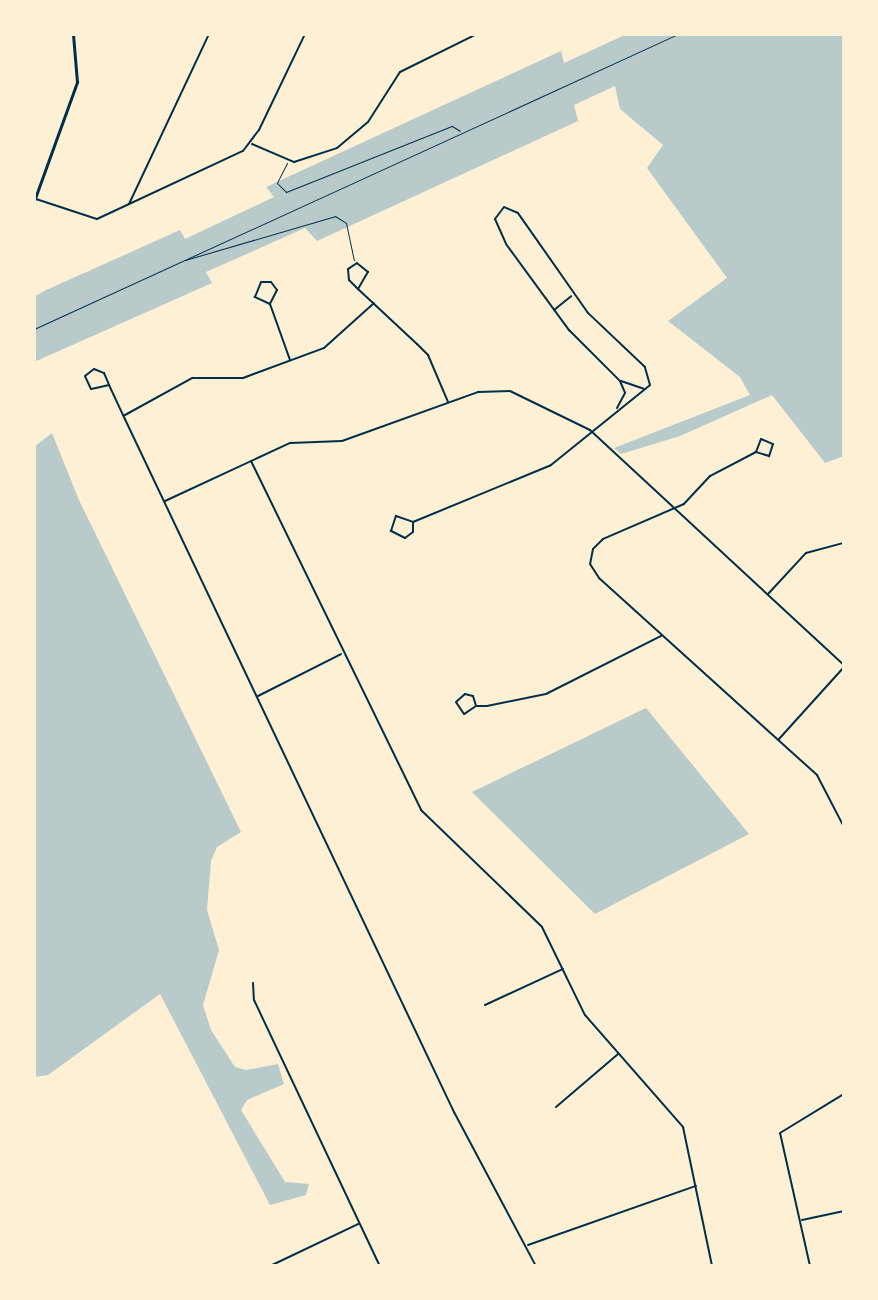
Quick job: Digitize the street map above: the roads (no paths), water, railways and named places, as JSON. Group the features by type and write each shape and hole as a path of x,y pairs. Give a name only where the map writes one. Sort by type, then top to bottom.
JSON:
{"street":[{"path":"73,34 77,82 35,200 92,220 128,206 251,144 305,34"},
{"path":"128,206 209,34"},
{"path":"251,144 288,161 303,161 352,138 400,72 477,34"},
{"path":"413,522 407,537 391,531 396,516 413,522 541,471 617,408 646,389 651,380 645,367 572,295 518,213 504,207 496,213 498,228 553,310 620,381 625,393 617,408"},
{"path":"358,289 368,272 354,263 347,274 358,289 428,355 449,403"},
{"path":"270,304 277,290 261,282 255,297 270,304 290,361"},
{"path":"553,310 572,295"},
{"path":"123,415 192,378 243,378 290,361 337,340 374,303"},
{"path":"109,385 91,389 85,376 98,369 109,385 454,1112 536,1266"},
{"path":"620,381 646,389"},
{"path":"164,501 290,443 352,439 486,390 510,391 590,430 844,666 778,740"},
{"path":"756,452 769,456 773,444 761,439 756,452 710,476 687,502 603,539 590,560 599,578 824,784 844,827"},
{"path":"251,461 421,810 542,927 585,1015 683,1127 712,1266"},
{"path":"767,595 810,550 844,543"},
{"path":"476,706 469,694 456,702 464,714 476,706 546,694 662,636"},
{"path":"257,697 342,653"},
{"path":"485,1005 563,969"},
{"path":"253,983 254,1000 380,1266"},
{"path":"556,1107 619,1053"},
{"path":"810,1266 780,1133 844,1094"},
{"path":"527,1245 696,1186"},
{"path":"801,1220 844,1211"},
{"path":"270,1266 359,1223"}]}
